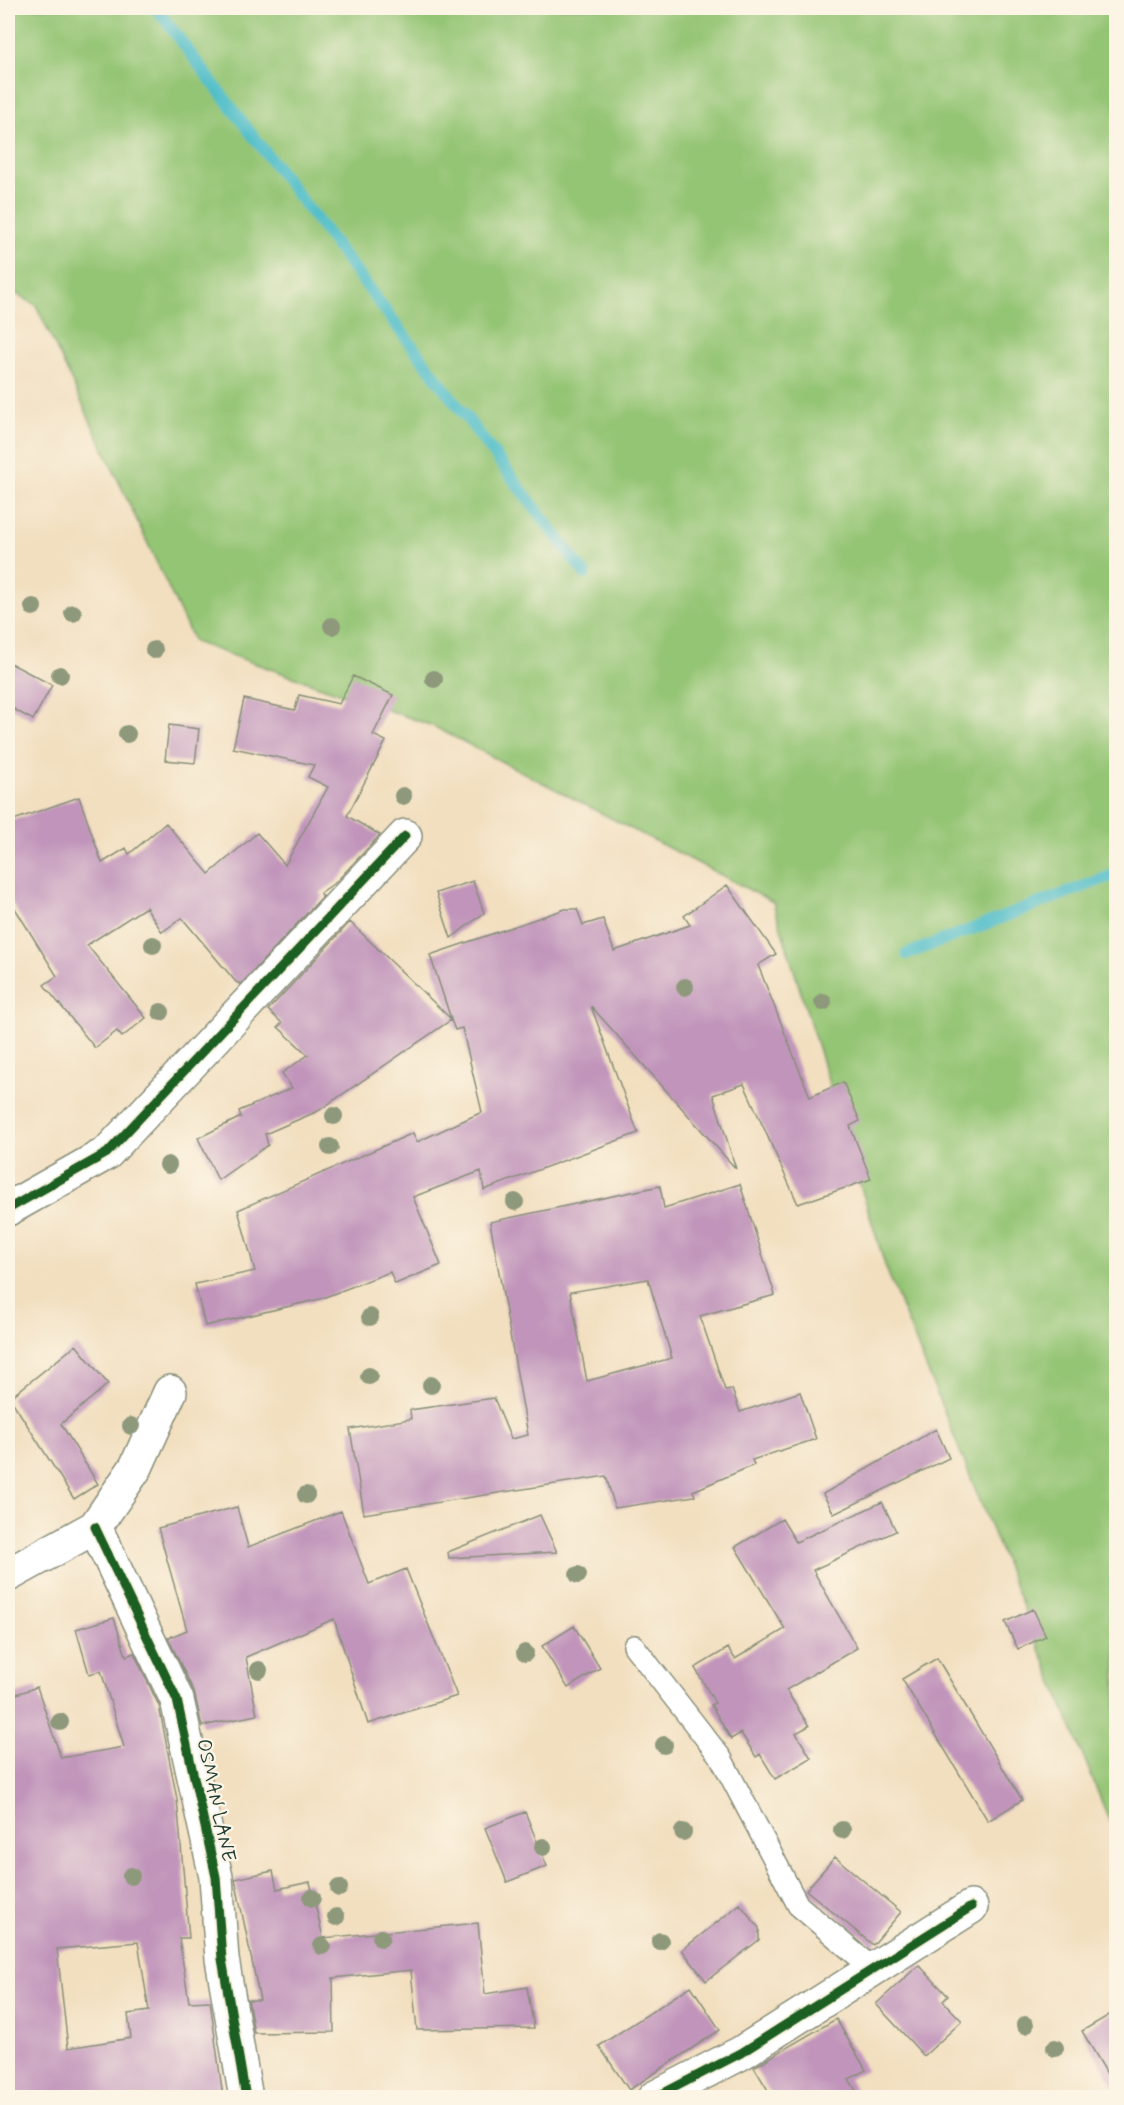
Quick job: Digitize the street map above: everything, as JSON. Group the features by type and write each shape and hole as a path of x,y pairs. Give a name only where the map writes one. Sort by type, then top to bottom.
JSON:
{"street":[{"path":"8,1209 106,1153 405,836"},
{"path":"8,1575 94,1527 136,1467 170,1392"},
{"name":"OSMAN LANE","path":"94,1527 177,1700 216,1877 222,1959 246,2097"},
{"path":"654,2097 741,2053 971,1906"}],"lane":[{"path":"634,1646 722,1758 798,1905 873,1969"}],"green space":[{"path":"8,8 1116,8 1116,1837 886,1268 773,902 433,726 194,642 36,305 8,289"}],"building":[{"path":"8,662 52,685 33,720 8,706"},
{"path":"353,676 393,695 373,735 386,741 347,816 380,835 336,882 320,893 323,896 241,984 236,982 182,918 162,932 146,907 87,945 146,1018 122,1037 117,1031 95,1048 44,985 57,976 8,897 8,822 79,797 102,863 126,848 129,854 166,823 209,874 257,833 285,865 328,787 308,777 314,765 233,748 244,699 295,710 299,695 339,704"},
{"path":"169,725 199,729 195,763 165,760"},
{"path":"473,881 484,913 451,938 436,893"},
{"path":"727,885 776,954 758,965 810,1097 843,1082 860,1121 850,1126 871,1179 798,1204 744,1084 713,1095 736,1169 591,1006 638,1133 484,1190 481,1171 413,1197 441,1265 395,1284 390,1272 320,1299 205,1326 195,1284 255,1271 238,1210 413,1133 417,1142 482,1112 462,1028 455,1030 451,1020 318,1111 265,1134 268,1145 218,1180 198,1138 241,1117 239,1111 292,1088 282,1073 308,1055 278,1027 282,1023 268,1010 350,922 451,1019 430,955 565,909 577,909 583,925 603,919 614,951 690,925 684,916"},
{"path":"740,1184 775,1295 700,1316 725,1390 732,1389 740,1412 800,1392 816,1439 752,1460 754,1465 693,1491 695,1496 615,1508 606,1476 364,1514 350,1429 411,1419 410,1410 494,1398 511,1439 528,1435 490,1222 660,1186 664,1208","holes":["648,1279 672,1358 587,1381 570,1292"]},
{"path":"76,1345 108,1384 61,1424 98,1484 74,1499 10,1398"},
{"path":"936,1429 949,1458 834,1514 823,1494"},
{"path":"882,1502 896,1531 813,1570 857,1648 786,1690 809,1726 796,1733 811,1758 775,1779 760,1754 756,1757 741,1733 731,1739 711,1705 715,1703 695,1668 728,1648 735,1659 785,1629 735,1547 782,1519 796,1542"},
{"path":"237,1507 248,1547 341,1511 369,1584 406,1569 457,1696 368,1724 334,1619 246,1657 257,1715 202,1726 194,1692 168,1638 187,1630 158,1528"},
{"path":"540,1515 557,1552 449,1558 448,1552"},
{"path":"1033,1609 1046,1636 1018,1649 1005,1622"},
{"path":"114,1618 126,1656 134,1653 159,1706 177,1799 189,1938 179,1938 189,2002 210,2001 223,2097 8,2097 8,1697 37,1687 61,1758 124,1747 101,1671 89,1674 76,1629","holes":["138,1942 149,2011 128,2014 131,2038 68,2048 57,1949"]},
{"path":"574,1626 600,1668 568,1688 542,1646"},
{"path":"937,1658 1022,1800 988,1821 902,1679"},
{"path":"525,1812 547,1866 507,1882 485,1828"},
{"path":"835,1857 901,1912 873,1945 806,1890"},
{"path":"273,1871 277,1889 310,1882 323,1938 478,1923 485,1994 527,1987 534,2028 417,2030 411,1970 333,1978 334,2032 254,2033 248,2000 260,2000 235,1879"},
{"path":"740,1904 759,1928 759,1940 706,1981 682,1950"},
{"path":"919,1965 948,1996 943,2001 962,2021 924,2056 876,2004"},
{"path":"691,1986 720,2030 629,2090 599,2046"},
{"path":"1116,2011 1116,2089 1082,2031"},
{"path":"836,2019 866,2070 849,2079 860,2097 772,2097 754,2067"}],"waterway":[{"path":"156,8 585,574"},
{"path":"907,954 1116,874"}],"cycle path":[{"path":"8,1209 107,1153 405,836"},
{"path":"95,1527 177,1700 216,1877 222,1959 246,2098"},
{"path":"654,2098 741,2053 971,1907"}]}
